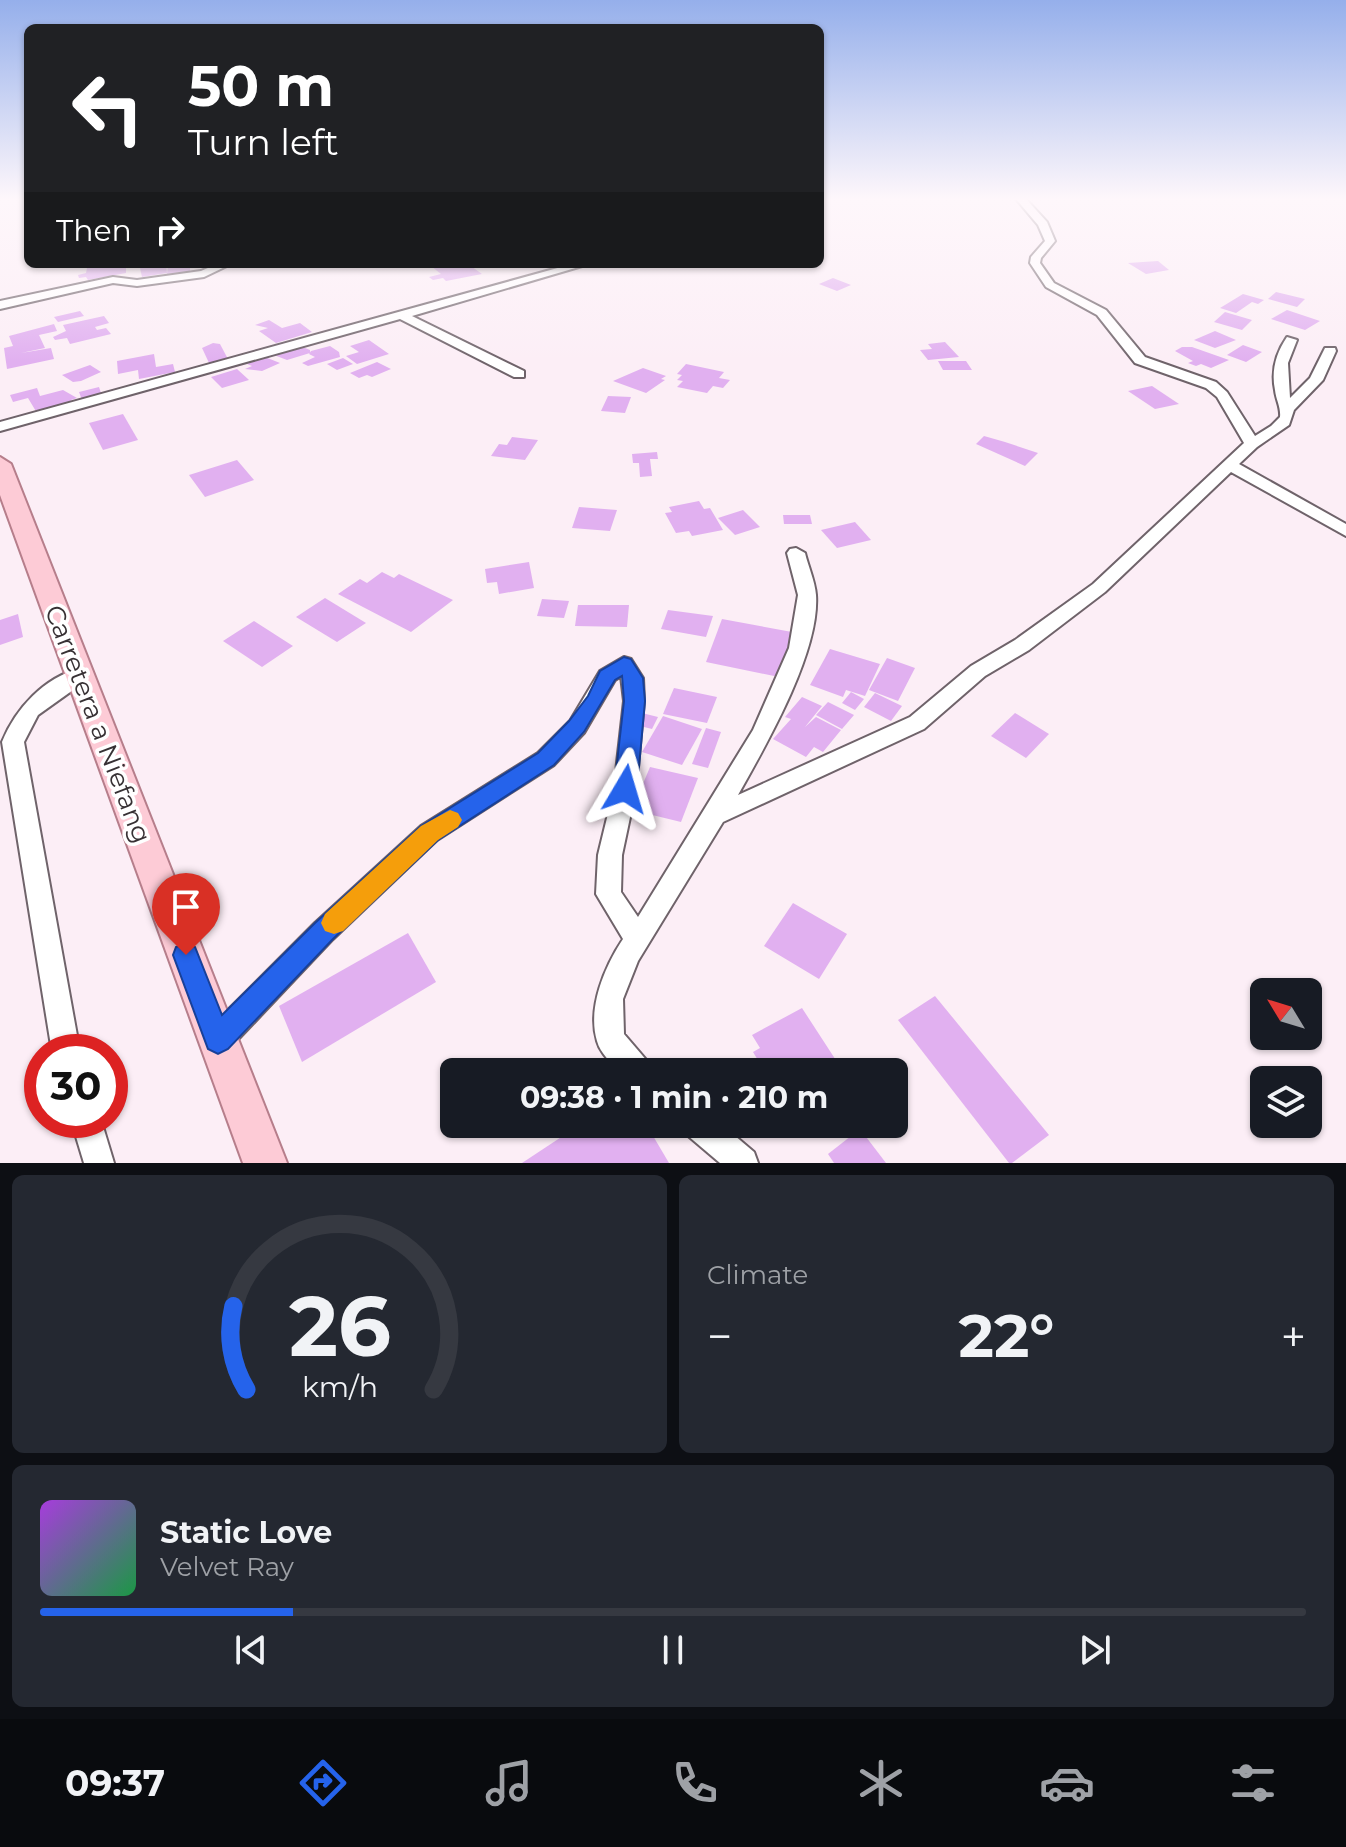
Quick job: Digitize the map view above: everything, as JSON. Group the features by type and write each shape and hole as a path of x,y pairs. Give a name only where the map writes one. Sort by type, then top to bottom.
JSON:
{"main road":[{"name":"Carretera a Niefang","path":"0,464 265,1163"}],"street":[{"path":"1039,253 1035,263 1050,285 1102,313 1132,346 1140,360 1211,385 1222,395 1252,444"},
{"path":"0,305 113,280 137,283 204,274 217,268"},
{"path":"0,427 570,268"},
{"path":"401,315 519,374"},
{"path":"716,815 917,723 978,671 1022,645 1099,588 1252,444 1279,428 1289,414 1281,392 1282,358 1291,340"},
{"path":"1289,407 1316,380 1330,351"},
{"path":"1229,465 1346,531"},
{"path":"626,1058 610,1039 609,999 638,939 716,815 763,732 799,648 807,595 796,553"},
{"path":"218,1040 324,931 429,833 546,759 577,727 607,676 624,664 633,678 634,701 625,789 610,855 608,894 638,939"},
{"path":"63,1034 13,742 20,720 33,706 80,675"},
{"path":"91,1138 99,1163"},
{"path":"714,1138 743,1163"}],"building":[{"path":"1158,261 1169,270 1146,274 1128,263"},
{"path":"87,268 126,268 126,273 88,280 86,277 79,278 78,275 86,273"},
{"path":"140,268 166,268 167,273 142,277"},
{"path":"168,268 190,268 190,271 167,274"},
{"path":"434,268 474,268 482,274 446,281 429,277 441,274"},
{"path":"833,278 851,285 837,291 819,284"},
{"path":"1276,292 1305,299 1297,307 1268,299"},
{"path":"1243,294 1264,300 1258,304 1252,302 1236,313 1220,308"},
{"path":"1287,310 1320,321 1305,330 1271,319"},
{"path":"80,311 84,316 58,322 54,317"},
{"path":"1225,312 1252,320 1242,330 1214,322"},
{"path":"104,316 109,323 95,327 97,330 106,328 111,334 70,344 67,338 55,340 53,337 66,331 63,325"},
{"path":"269,320 282,328 300,323 312,332 276,343 259,331 268,328 255,325"},
{"path":"54,324 57,331 39,335 45,348 21,353 51,348 54,359 7,369 4,348 13,346 9,336"},
{"path":"1215,331 1236,340 1215,348 1194,340"},
{"path":"369,340 389,354 357,364 346,356 359,352 350,346"},
{"path":"945,342 959,357 928,360 920,350 932,349 928,344"},
{"path":"213,343 220,344 229,361 210,365 202,348"},
{"path":"1243,345 1262,352 1246,362 1227,355"},
{"path":"330,346 339,352 340,357 308,366 302,363 315,357 309,354 311,351"},
{"path":"293,347 305,348 310,353 287,360 274,355"},
{"path":"1192,347 1229,360 1211,368 1201,364 1196,366 1175,351"},
{"path":"154,354 156,367 173,364 175,372 139,379 138,370 118,374 117,361"},
{"path":"265,357 280,363 262,371 245,369 252,366 247,364"},
{"path":"343,358 353,364 337,370 327,364"},
{"path":"938,361 966,361 972,370 943,370"},
{"path":"377,362 391,369 372,377 359,378 350,373"},
{"path":"686,364 724,372 719,378 730,380 723,388 713,386 707,393 677,387 683,381 677,380 682,375 677,374"},
{"path":"90,365 101,372 73,382 62,375"},
{"path":"643,368 666,376 661,379 665,380 646,393 613,381"},
{"path":"237,369 249,380 222,388 211,377"},
{"path":"1152,386 1179,404 1155,409 1128,391"},
{"path":"99,387 102,396 82,400 79,392"},
{"path":"37,388 40,396 63,390 77,398 70,404 37,413 28,398 13,402 10,395"},
{"path":"608,396 631,397 625,413 601,411"},
{"path":"123,414 138,440 103,450 89,423"},
{"path":"984,436 1038,453 1025,466 976,444"},
{"path":"512,437 538,440 525,460 491,456 499,444 507,445"},
{"path":"657,452 658,459 650,459 652,476 640,477 639,463 633,463 632,454"},
{"path":"237,460 254,480 205,497 189,475"},
{"path":"699,501 704,509 710,508 723,530 692,536 689,531 676,533 665,513 672,512 669,507"},
{"path":"579,507 617,510 610,531 572,528"},
{"path":"743,510 760,527 735,535 718,518"},
{"path":"783,515 810,515 812,524 784,524"},
{"path":"855,522 871,540 837,548 821,530"},
{"path":"529,562 534,588 499,594 497,582 487,583 485,569"},
{"path":"382,572 394,578 399,574 453,600 411,632 338,594 360,579 367,583"},
{"path":"325,598 366,623 337,642 296,617"},
{"path":"542,599 569,601 564,618 537,616"},
{"path":"578,605 629,605 627,627 575,626"},
{"path":"668,610 713,616 706,637 661,629"},
{"path":"18,614 23,637 0,645 0,620"},
{"path":"722,619 792,632 779,677 706,662"},
{"path":"254,621 293,646 262,667 223,641"},
{"path":"830,649 880,664 865,696 846,690 843,697 810,685"},
{"path":"887,658 915,668 898,701 869,690"},
{"path":"674,688 717,697 707,723 663,714"},
{"path":"851,692 864,699 855,710 842,703"},
{"path":"875,693 902,706 891,721 864,707"},
{"path":"802,697 822,706 805,727 816,717 841,730 823,752 814,747 806,757 773,739 791,719 785,717"},
{"path":"828,702 854,715 842,729 816,715"},
{"path":"642,713 658,717 652,729 636,725"},
{"path":"1015,713 1049,734 1026,758 991,736"},
{"path":"663,716 702,729 682,765 642,752"},
{"path":"706,728 721,732 708,768 692,764"},
{"path":"650,767 698,778 681,822 632,810"},
{"path":"793,903 847,934 819,979 764,946"},
{"path":"408,933 436,982 302,1062 279,1006"},
{"path":"935,996 1049,1135 1012,1163 898,1020"},
{"path":"802,1008 834,1058 757,1058 753,1052 760,1048 752,1035"},
{"path":"560,1138 654,1138 669,1163 522,1163"},
{"path":"848,1138 867,1138 886,1163 834,1163 828,1154"}],"slow traffic":[{"path":"334,923 429,833 450,820"}],"route":[{"path":"186,955 218,1040 324,931 429,833 546,759 577,727 607,676 624,664 633,678 634,701 625,789"}]}
